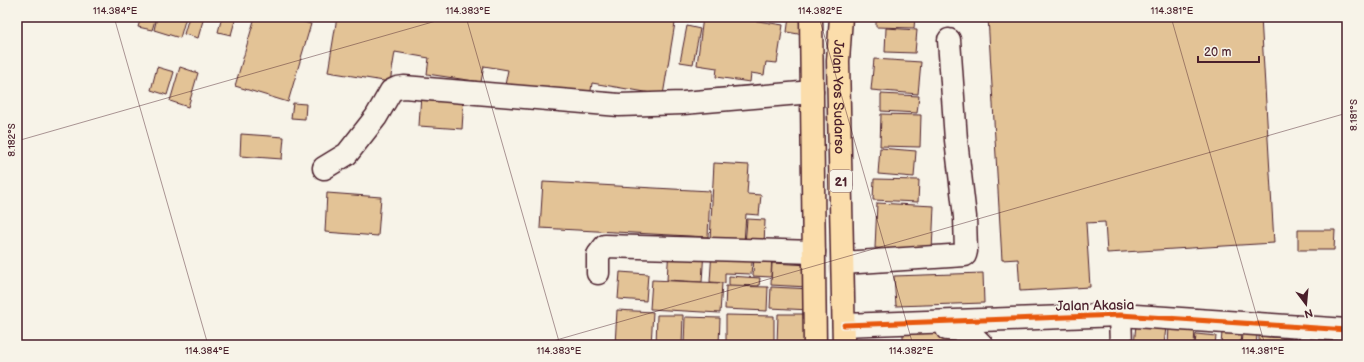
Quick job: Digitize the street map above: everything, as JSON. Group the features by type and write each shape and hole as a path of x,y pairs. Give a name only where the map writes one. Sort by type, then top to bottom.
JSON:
{"highway":[{"name":"Jalan Yos Sudarso","path":"811,17 815,345"},
{"name":"Jalan Yos Sudarso","path":"841,17 838,61 840,92 844,335"},
{"path":"812,92 840,92"}],"street":[{"path":"843,263 965,255 965,217 956,140 949,40"},
{"path":"324,168 347,154 376,117 391,91 404,86 619,105 683,103 812,92"},
{"path":"598,273 598,255 605,246 814,252"},
{"path":"1120,315 1121,345"},
{"name":"Jalan Akasia","path":"844,335 1120,315 1347,330"},
{"path":"844,335 915,329 965,330 972,334 982,345"}],"building":[{"path":"141,17 156,17 152,30 138,27"},
{"path":"157,17 186,17 180,38 154,30"},
{"path":"189,17 204,17 198,38 184,34"},
{"path":"222,17 236,17 231,35 218,32"},
{"path":"255,17 286,17 311,24 288,102 235,86"},
{"path":"337,17 676,17 663,95 592,83 590,98 505,85 508,70 484,66 481,82 427,74 429,58 395,52 390,82 328,72"},
{"path":"703,17 733,17 783,25 777,63 766,62 764,75 751,73 750,82 716,77 717,68 697,65"},
{"path":"789,17 807,17 804,35 787,32"},
{"path":"876,17 915,17 914,28 876,27"},
{"path":"988,17 1261,17 1274,243 1107,253 1105,222 1086,223 1090,287 1020,291 1018,259 1002,260"},
{"path":"687,26 700,29 693,64 680,62"},
{"path":"886,28 917,30 915,53 885,52"},
{"path":"874,59 921,62 918,94 871,90"},
{"path":"157,67 174,72 167,95 151,90"},
{"path":"180,67 198,73 188,107 170,101"},
{"path":"421,94 464,97 462,129 419,126"},
{"path":"881,94 919,96 917,113 881,111"},
{"path":"293,103 306,104 305,119 291,118"},
{"path":"881,114 921,115 920,147 880,146"},
{"path":"241,134 284,137 282,159 240,156"},
{"path":"880,148 916,151 914,177 878,174"},
{"path":"714,163 749,165 747,194 761,195 759,215 746,214 744,243 710,241"},
{"path":"874,179 919,180 918,202 873,200"},
{"path":"543,182 710,191 708,237 540,228"},
{"path":"327,193 381,197 378,236 325,232"},
{"path":"877,203 934,206 932,251 875,248"},
{"path":"747,219 765,220 764,246 745,245"},
{"path":"1298,230 1335,230 1334,250 1298,250"},
{"path":"669,248 704,250 702,282 667,280"},
{"path":"712,250 753,252 751,274 725,273 725,283 710,282"},
{"path":"754,251 772,252 771,277 753,276"},
{"path":"772,263 810,265 808,287 771,285"},
{"path":"620,272 648,274 646,301 618,299"},
{"path":"983,273 984,303 896,306 894,276"},
{"path":"729,276 760,278 759,286 729,285"},
{"path":"652,280 722,283 720,313 650,309"},
{"path":"726,286 768,287 767,311 725,309"},
{"path":"771,287 811,289 810,310 770,308"},
{"path":"617,310 653,312 651,345 615,345"},
{"path":"778,314 812,314 812,345 777,344"},
{"path":"657,315 683,315 682,345 656,345"},
{"path":"726,315 774,316 774,345 726,345"},
{"path":"685,317 720,318 719,345 684,345"},
{"path":"1136,325 1166,327 1164,345 1134,345"},
{"path":"1169,326 1195,328 1194,345 1168,345"},
{"path":"1222,332 1241,333 1240,345 1221,345"},
{"path":"903,333 955,333 954,345 903,345"},
{"path":"1196,334 1216,336 1215,345 1195,345"},
{"path":"1242,334 1257,335 1256,345 1241,345"},
{"path":"1259,336 1283,338 1282,345 1259,345"},
{"path":"1284,338 1304,340 1304,345 1284,345"},
{"path":"1323,338 1347,339 1347,345 1323,345"},
{"path":"1306,341 1321,342 1321,345 1305,345"}],"cycle path":[{"path":"844,325 1120,315 1347,330"}]}
